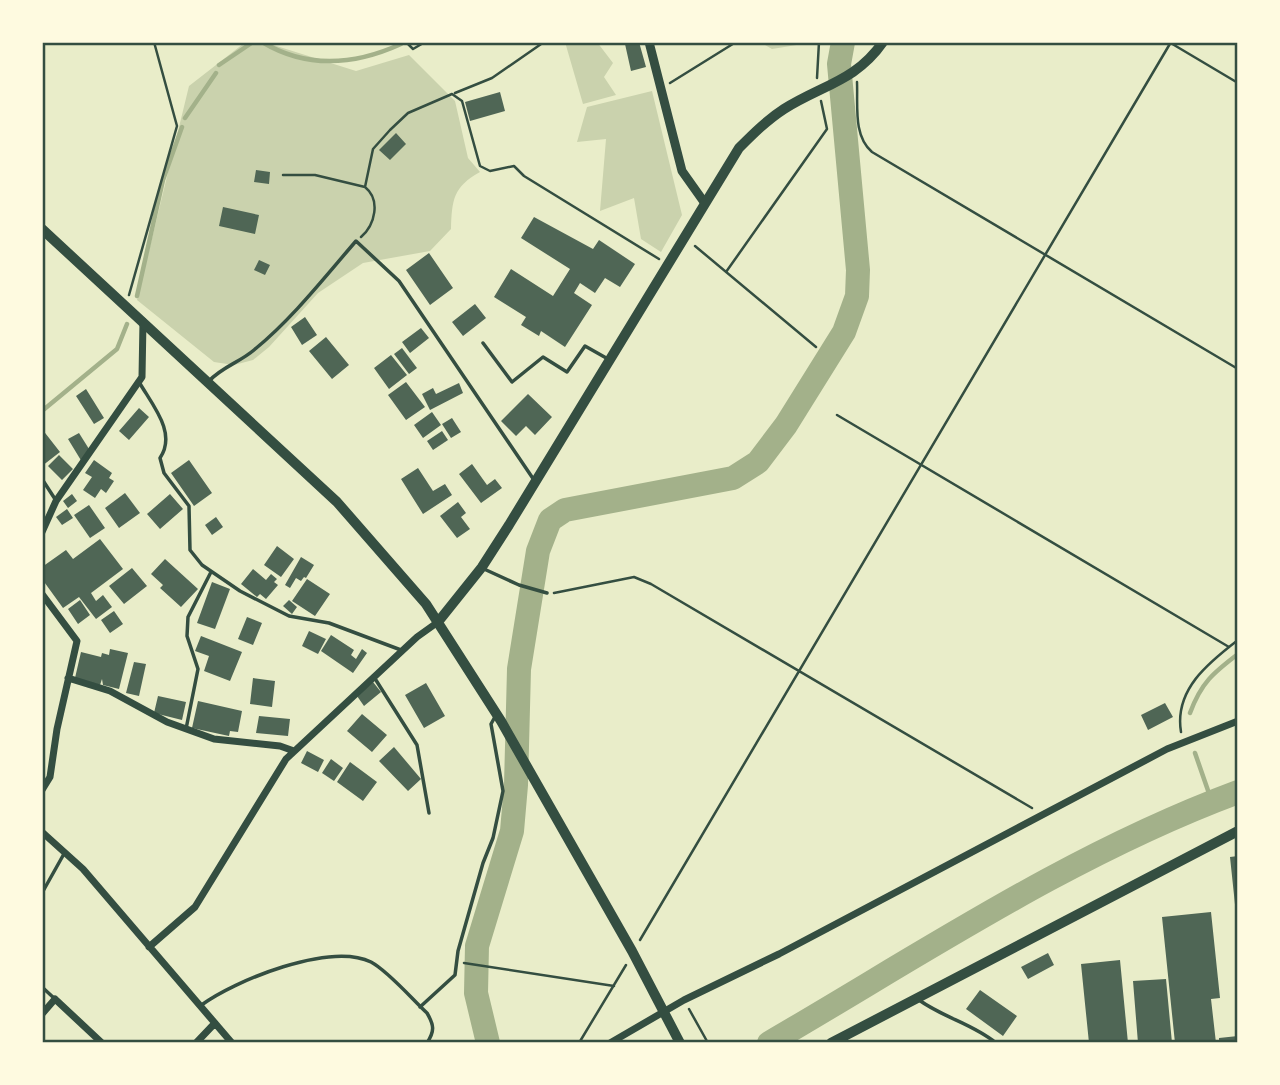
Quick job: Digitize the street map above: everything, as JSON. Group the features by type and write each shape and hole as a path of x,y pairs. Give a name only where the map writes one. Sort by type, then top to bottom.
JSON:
{"main road":[{"path":"438,622 482,567 739,149 763,123 854,73 883,42"},
{"path":"42,229 337,502 426,604 499,718 680,1043"},
{"path":"831,1043 1122,889 1238,831"}],"street":[{"path":"649,42 682,171 704,202"},
{"path":"42,532 56,501 139,382 143,321"},
{"path":"42,594 77,640 50,777 42,790"},
{"path":"149,947 195,907 248,817 294,751 402,651 438,622"},
{"path":"68,678 110,691 186,729 214,739 269,744 294,751"},
{"path":"610,1043 1040,815 1184,742 1238,721"},
{"path":"42,832 66,850 232,1043"},
{"path":"42,1014 55,999 102,1043"},
{"path":"196,1043 215,1023"}],"lane":[{"path":"209,381 218,371 253,351 311,294 356,241 399,281 535,482"},
{"path":"483,343 512,382 542,357 567,372 585,346 610,360"},
{"path":"139,382 168,435 167,447 160,458 164,473 189,506 190,550 211,571 240,591 289,616 329,623 402,651"},
{"path":"42,479 56,501"},
{"path":"482,567 519,585 547,593"},
{"path":"186,729 198,669 187,636 188,617 211,571"},
{"path":"374,677 417,745 429,813"},
{"path":"420,1007 455,975 483,863 499,815 503,791 491,724 499,718"},
{"path":"42,893 66,850"},
{"path":"200,1006 214,996 263,973 334,956 350,956 373,963 420,1007 433,1023 434,1034 427,1043"},
{"path":"42,987 55,999"},
{"path":"917,999 939,1015 980,1030 996,1043"}],"path":[{"path":"125,305 177,126 154,42"},
{"path":"406,42 413,49 425,42"},
{"path":"365,187 373,149 408,113 492,78 544,42"},
{"path":"659,87 736,42"},
{"path":"726,272 827,129 819,91 819,42"},
{"path":"639,940 800,673 920,463 1170,42 1238,83"},
{"path":"854,73 862,144 1238,369"},
{"path":"452,94 462,101 480,166 490,171 514,166 524,176 668,264"},
{"path":"283,175 315,175 365,187 370,191 376,209 369,230 356,241"},
{"path":"684,237 816,347"},
{"path":"837,415 1230,647"},
{"path":"547,593 634,577 1023,800 1040,815"},
{"path":"1184,742 1180,720 1188,688 1238,640"},
{"path":"457,962 614,986"},
{"path":"579,1043 626,965"},
{"path":"687,1005 708,1043"}],"green space":[{"path":"565,42 597,42 613,63 604,77 616,95 583,104"},
{"path":"760,42 815,42 772,49"},
{"path":"267,43 356,71 409,55 455,101 468,158 480,172 459,189 453,202 451,229 430,251 363,263 318,293 269,347 253,360 234,365 214,362 137,300 189,86 243,44"},
{"path":"652,91 682,215 661,252 641,239 634,198 600,211 606,139 577,142 587,107"}],"building":[{"path":"639,42 646,67 631,71 625,44"},
{"path":"500,92 505,111 470,121 465,102"},
{"path":"396,133 406,144 390,160 379,150"},
{"path":"256,170 270,172 269,184 254,182"},
{"path":"223,207 259,215 255,234 219,226"},
{"path":"534,217 593,249 599,240 635,264 620,287 605,278 595,293 580,283 574,293 592,305 565,347 541,331 539,336 521,325 526,317 494,297 511,269 553,296 570,269 521,238"},
{"path":"429,253 453,288 430,305 406,270"},
{"path":"259,260 270,265 265,275 254,270"},
{"path":"475,304 486,318 463,336 452,322"},
{"path":"305,317 317,335 302,345 291,327"},
{"path":"421,328 429,338 410,353 402,342"},
{"path":"326,337 349,365 332,379 309,351"},
{"path":"402,348 417,368 409,374 394,354"},
{"path":"391,355 407,375 389,389 374,368"},
{"path":"406,382 425,407 406,420 388,395"},
{"path":"459,383 463,393 430,410 422,394 433,388 436,394"},
{"path":"86,389 104,418 94,424 76,396"},
{"path":"528,394 552,417 535,435 526,426 516,436 501,421"},
{"path":"139,408 149,417 129,440 119,431"},
{"path":"432,412 441,425 423,438 414,425"},
{"path":"452,418 461,432 451,438 442,424"},
{"path":"42,429 60,452 42,466"},
{"path":"442,431 448,440 433,450 427,441"},
{"path":"79,433 89,449 82,462 68,439"},
{"path":"59,455 73,469 62,480 48,466"},
{"path":"94,460 112,473 109,478 114,481 106,493 101,489 95,498 83,490 92,477 85,473"},
{"path":"189,460 212,493 194,506 171,473"},
{"path":"472,464 487,485 495,479 502,488 481,503 459,474"},
{"path":"418,468 433,491 445,484 452,495 423,514 401,479"},
{"path":"125,493 140,513 119,528 105,508"},
{"path":"72,494 77,501 68,508 63,501"},
{"path":"170,494 183,509 160,529 147,514"},
{"path":"458,502 466,513 461,517 470,529 457,538 440,516"},
{"path":"89,505 105,528 90,538 74,515"},
{"path":"67,509 73,518 62,525 56,517"},
{"path":"216,517 223,527 212,535 205,525"},
{"path":"100,539 123,569 91,593 96,601 103,595 112,607 96,619 79,597 63,608 42,579 42,567 66,550 73,559"},
{"path":"277,546 294,559 281,577 264,565"},
{"path":"301,557 314,565 306,578 301,581 296,578 290,588 285,585"},
{"path":"165,559 198,589 181,607 160,588 163,585 151,574"},
{"path":"132,568 147,586 124,604 109,586"},
{"path":"253,569 266,580 271,574 277,579 274,582 278,585 266,599 260,594 257,597 241,584"},
{"path":"307,579 330,594 315,616 292,601"},
{"path":"212,582 230,589 215,629 197,623"},
{"path":"80,600 90,615 78,624 68,609"},
{"path":"289,600 297,607 292,614 283,606"},
{"path":"114,611 123,624 110,633 101,620"},
{"path":"247,617 262,623 253,645 238,639"},
{"path":"309,631 326,639 318,654 302,646"},
{"path":"331,635 354,650 351,655 356,659 362,649 367,653 353,673 321,651"},
{"path":"201,636 242,652 230,681 204,671 209,656 195,651"},
{"path":"110,649 128,653 119,689 103,685 102,679 100,685 75,678 81,652 101,657 102,653 109,655"},
{"path":"134,662 146,664 139,696 126,693"},
{"path":"253,678 275,681 272,707 250,704"},
{"path":"373,682 381,692 364,706 357,696"},
{"path":"426,683 445,716 424,728 405,695"},
{"path":"158,696 186,702 182,720 154,713"},
{"path":"198,701 242,711 238,732 230,731 229,736 192,728"},
{"path":"1165,703 1173,717 1148,730 1141,715"},
{"path":"362,714 387,735 372,752 347,731"},
{"path":"259,716 290,719 288,736 256,733"},
{"path":"394,747 421,779 408,791 379,761"},
{"path":"307,751 324,760 318,772 301,763"},
{"path":"331,759 343,768 334,781 322,773"},
{"path":"350,762 377,782 363,801 337,782"},
{"path":"1238,856 1238,914 1236,914 1230,857"},
{"path":"1211,912 1220,998 1211,999 1216,1043 1175,1043 1162,917"},
{"path":"1048,953 1054,965 1028,979 1021,967"},
{"path":"1120,960 1128,1043 1089,1043 1081,964"},
{"path":"1166,979 1172,1043 1138,1043 1133,981"},
{"path":"980,990 1017,1016 1003,1036 966,1009"},
{"path":"1238,1036 1238,1043 1219,1043 1219,1038"}],"waterway":[{"path":"219,65 253,42"},
{"path":"262,42 296,57 331,61 366,56 401,44"},
{"path":"488,1043 476,993 477,946 512,831 519,669 538,551 550,520 565,510 733,478 758,462 786,425 844,332 857,296 858,270 839,64 843,42"},
{"path":"185,118 216,73"},
{"path":"137,296 163,180 182,127"},
{"path":"42,411 117,349 127,324"},
{"path":"1190,713 1209,679 1238,654"},
{"path":"1195,753 1212,802"},
{"path":"769,1043 1057,875 1176,817 1238,792"}]}
